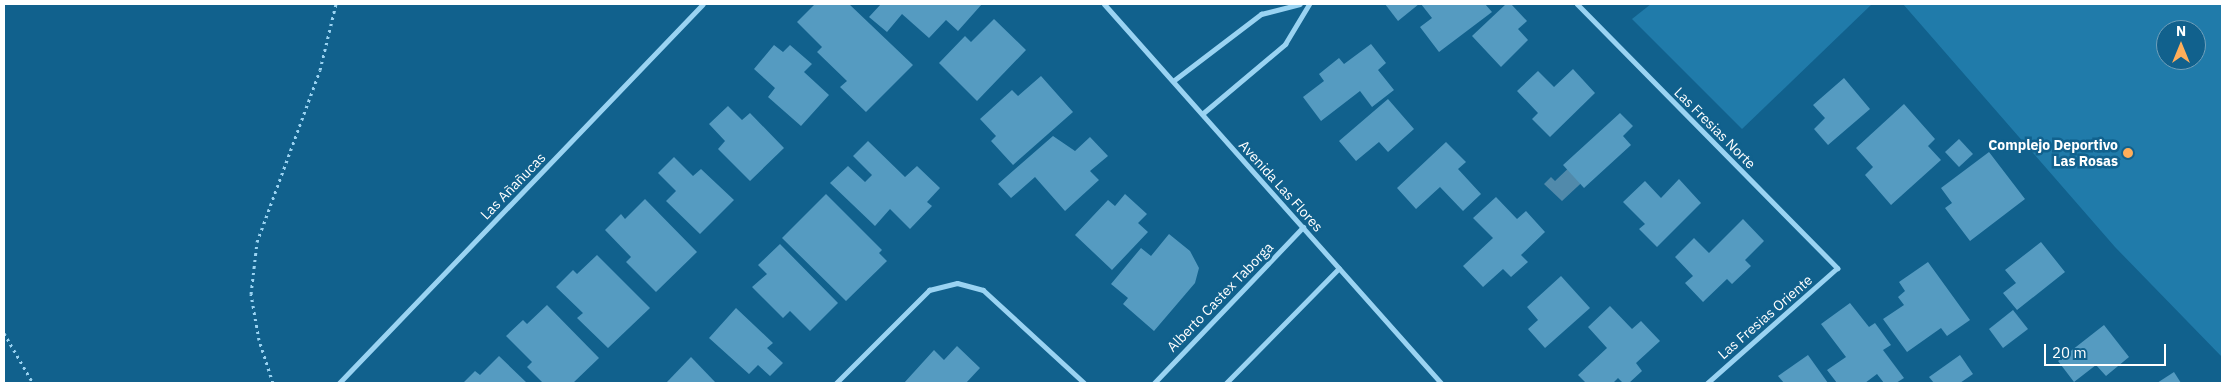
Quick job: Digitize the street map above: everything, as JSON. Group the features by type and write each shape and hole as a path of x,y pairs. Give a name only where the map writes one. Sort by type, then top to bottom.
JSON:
{"street":[{"name":"Las Añañucas","path":"339,383 703,4"},
{"name":"Avenida Las Flores","path":"1104,4 1441,383"},
{"path":"1172,81 1261,14 1300,4"},
{"path":"1202,114 1285,44 1309,4"},
{"name":"Las Fresias Norte","path":"1577,4 1837,268"},
{"name":"Alberto Castex Taborga","path":"1154,383 1302,227"},
{"path":"1226,383 1339,268"},
{"name":"Las Fresias Oriente","path":"1707,383 1837,268"},
{"path":"836,383 928,290 957,283 984,290 1084,383"}],"path":[{"path":"274,383 259,340 251,294 257,242 320,70 336,4"},
{"path":"4,334 32,383"}],"shaded area":[{"path":"1651,4 1872,4 1742,129 1632,19"},
{"name":"Complejo Deportivo Las Rosas","path":"1903,4 2222,4 2222,357 2115,247"},
{"path":"1578,159 1592,173 1562,201 1544,184 1551,177 1555,181"}],"building":[{"path":"815,4 849,4 913,65 866,112 840,87 847,81 817,52 822,47 797,22"},
{"path":"881,4 982,4 958,31 946,20 929,38 902,14 887,32 869,17"},
{"path":"1385,4 1419,4 1398,21"},
{"path":"1421,4 1485,4 1492,12 1439,52 1420,27 1432,18"},
{"path":"1506,4 1511,4 1527,21 1518,29 1528,40 1501,67 1472,36"},
{"path":"994,19 1026,50 977,101 939,63 965,36 971,42"},
{"path":"1371,44 1386,63 1378,70 1394,90 1372,107 1360,91 1321,121 1303,97 1324,81 1319,74 1339,58 1344,64"},
{"path":"774,45 783,52 790,45 812,64 804,72 829,95 801,126 768,97 775,88 754,69"},
{"path":"1573,69 1595,93 1550,137 1532,119 1538,113 1517,91 1538,71 1554,87"},
{"path":"1041,76 1073,112 1013,165 991,141 996,136 980,119 1012,90 1018,96"},
{"path":"1844,78 1870,109 1828,145 1814,129 1825,118 1813,105"},
{"path":"1388,99 1414,129 1388,152 1379,142 1356,161 1339,141"},
{"path":"1904,104 1935,139 1928,146 1941,160 1891,205 1865,175 1873,167 1856,148"},
{"path":"728,106 742,120 750,113 784,148 750,181 718,149 725,141 709,124"},
{"path":"1620,113 1633,126 1623,136 1631,145 1584,188 1563,165"},
{"path":"1053,136 1075,151 1090,137 1108,156 1090,171 1099,180 1065,211 1035,177 1011,198 998,184"},
{"path":"1959,139 1973,154 1959,167 1945,152"},
{"path":"868,141 905,177 917,166 940,188 927,202 932,206 910,229 890,209 875,226 830,183 848,166 865,182 872,175 853,156"},
{"path":"1446,142 1466,162 1458,169 1481,194 1463,211 1440,187 1416,209 1397,188"},
{"path":"1989,152 2025,199 1970,241 1945,208 1952,203 1941,188"},
{"path":"674,157 693,176 701,169 734,200 700,234 666,201 676,191 658,173"},
{"path":"1679,179 1701,203 1657,247 1639,229 1645,224 1623,202 1645,181 1661,198"},
{"path":"826,194 882,250 879,253 887,261 846,301 782,238"},
{"path":"1125,194 1147,214 1138,223 1148,232 1112,270 1075,235 1108,200 1115,206"},
{"path":"1496,197 1517,219 1526,211 1545,232 1521,255 1528,262 1511,277 1503,269 1483,287 1463,266 1493,238 1473,218"},
{"path":"645,199 697,252 656,292 626,262 631,257 605,230 621,214 625,219"},
{"path":"1743,219 1764,241 1745,260 1751,266 1732,284 1727,279 1703,302 1685,283 1693,276 1675,257 1694,238 1709,253"},
{"path":"1169,234 1190,251 1199,268 1195,283 1154,331 1123,304 1128,298 1111,284 1141,248 1151,256"},
{"path":"2041,242 2065,272 2017,310 2003,293 2016,283 2005,270"},
{"path":"780,244 838,303 810,331 790,311 783,318 752,287 767,274 758,265"},
{"path":"597,255 650,308 608,348 577,318 583,313 556,287 573,270 577,274"},
{"path":"1928,262 1970,320 1947,336 1941,328 1907,352 1883,319 1904,305 1898,297 1905,291 1899,282"},
{"path":"1561,276 1590,308 1545,348 1528,329 1538,320 1527,307"},
{"path":"1850,303 1869,327 1875,323 1891,345 1883,350 1904,378 1896,383 1884,383 1877,374 1865,383 1837,383 1827,370 1846,357 1821,324"},
{"path":"547,305 599,358 573,383 543,383 527,367 532,362 506,336 523,320 527,324"},
{"path":"1610,306 1632,329 1641,321 1660,341 1636,363 1642,371 1629,383 1623,383 1618,378 1613,383 1586,383 1578,375 1607,348 1588,327"},
{"path":"736,308 773,343 767,348 783,363 770,376 758,365 749,374 709,338"},
{"path":"2013,310 2028,329 2003,348 1989,329"},
{"path":"2104,325 2129,357 2106,376 2096,365 2074,382 2058,361"},
{"path":"957,346 980,368 966,383 904,383 934,350 944,360"},
{"path":"1808,355 1828,383 1784,383 1778,376"},
{"path":"1960,355 1973,374 1960,383 1934,383 1929,377"},
{"path":"499,356 527,383 463,383 475,371 480,375"},
{"path":"691,357 716,383 666,383"},
{"path":"2174,372 2181,383 2157,383"}],"place":[{"name":"Complejo Deportivo Las Rosas","path":"2128,153"}]}
